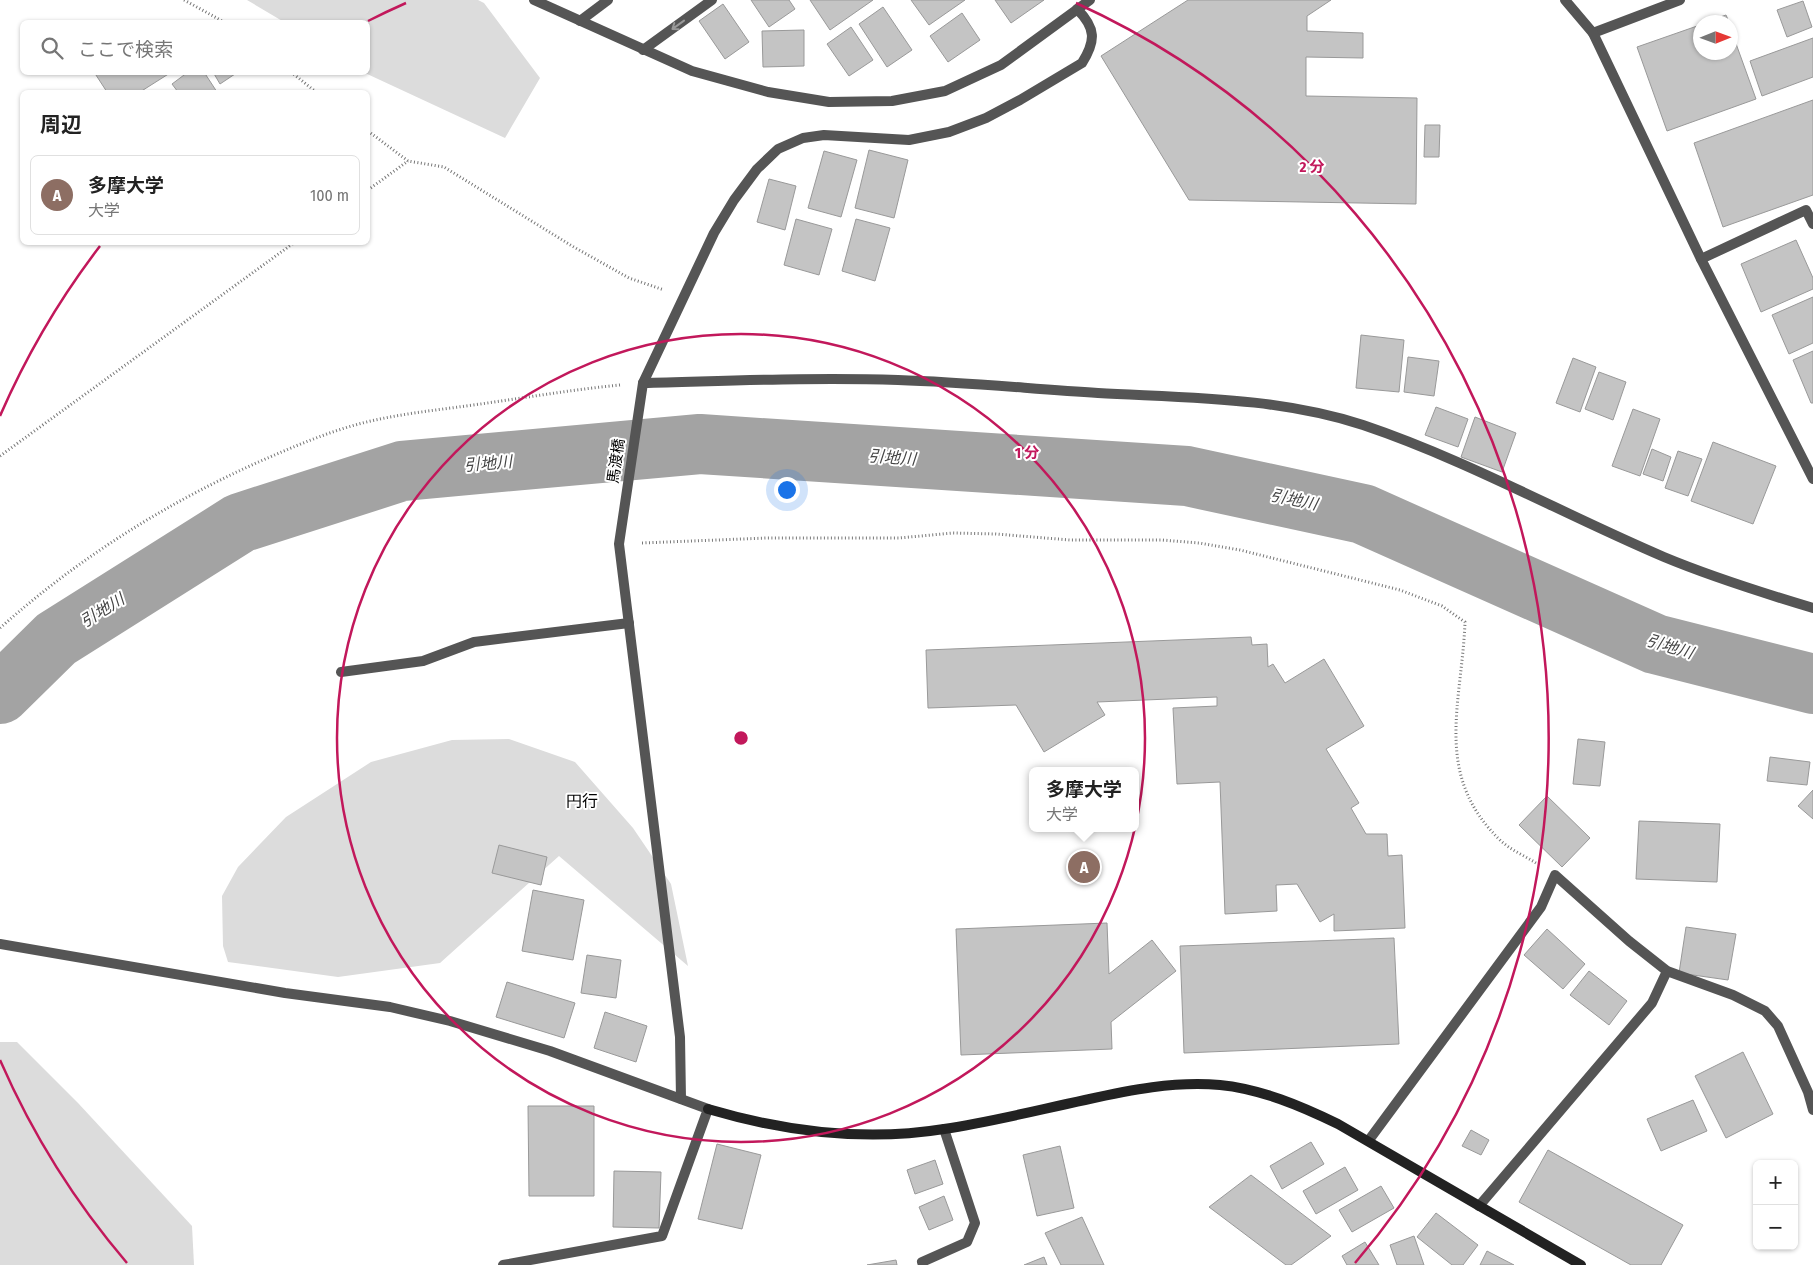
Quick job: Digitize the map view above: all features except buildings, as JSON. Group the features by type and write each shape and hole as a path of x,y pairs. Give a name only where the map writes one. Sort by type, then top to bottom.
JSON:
{"street":[{"path":"534,0 692,71 768,92 829,102 892,101 945,91 1001,66 1090,0"},
{"path":"580,21 608,0"},
{"path":"643,50 712,0"},
{"path":"1565,0 1593,33 1701,259 1813,480"},
{"path":"1593,33 1680,0"},
{"name":"馬渡橋","path":"681,1099 680,1037 619,544 643,383 714,233 734,200 757,169 778,149 803,138 824,135 909,140 949,132 986,118 1082,63 1092,49 1093,38 1089,20 1077,9"},
{"path":"1701,259 1806,210 1813,224"},
{"path":"643,383 815,378 900,380 1239,400 1298,408 1361,425 1404,441 1455,461 1666,558 1745,587 1813,608"},
{"path":"341,672 423,661 474,642 629,622"},
{"path":"1369,1140 1541,907 1555,875 1629,941 1667,971 1733,995 1765,1012 1778,1026 1808,1092 1813,1110"},
{"path":"0,944 285,993 390,1007 450,1021 550,1050 708,1109 753,1122 825,1134 888,1135 944,1129 1148,1086 1221,1085 1302,1106 1369,1140 1582,1265"},
{"path":"1479,1206 1652,1003 1667,971"},
{"path":"504,1265 662,1236 708,1109"},
{"path":"923,1265 922,1262 967,1242 975,1223 944,1129"}],"path":[{"path":"184,0 220,20"},
{"path":"296,75 314,90"},
{"path":"370,132 408,161 444,167 572,246 629,278 684,296"},
{"path":"370,189 408,161"},
{"path":"0,456 292,245"},
{"path":"0,628 81,563 154,514 226,476 304,442 355,425 392,417 580,389 643,383"},
{"path":"619,544 767,538 900,538 953,533 996,534 1070,540 1162,540 1199,543 1240,550 1400,590 1442,606 1464,622 1464,648 1457,692 1455,738 1460,776 1474,810 1502,842 1555,875"}],"shaded area":[{"path":"247,0 478,0 484,3 540,78 505,138 369,75 370,20 281,20"},
{"path":"509,739 575,762 633,828 671,884 688,966 559,856 440,963 338,977 228,962 223,946 222,896 238,867 286,817 371,762 452,740"},
{"path":"0,1042 17,1042 78,1103 192,1226 194,1265 0,1265"}],"waterway":[{"name":"引地川","path":"0,694 56,639 240,523 402,471 700,444 1187,476 1363,514 1655,644 1813,684"}],"place":[{"name":"多摩大学","path":"1084,867"}],"district":[{"name":"円行","path":"582,801"}]}
